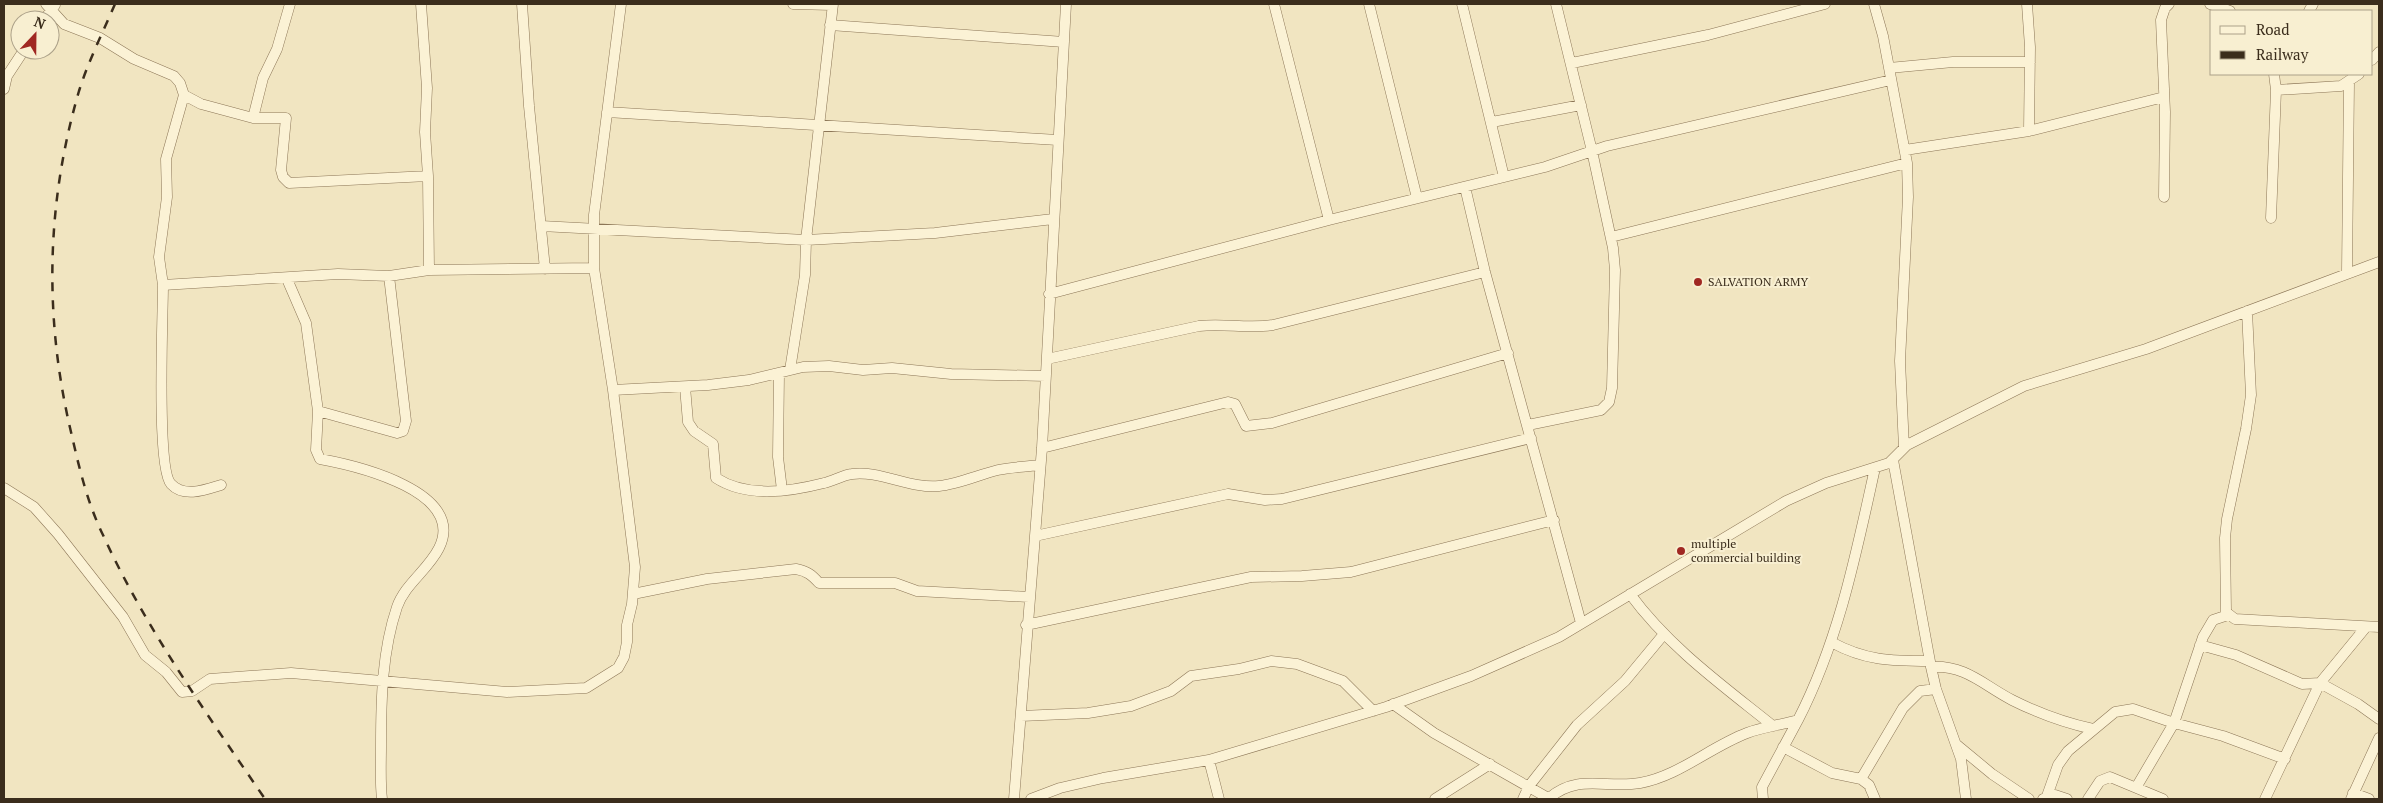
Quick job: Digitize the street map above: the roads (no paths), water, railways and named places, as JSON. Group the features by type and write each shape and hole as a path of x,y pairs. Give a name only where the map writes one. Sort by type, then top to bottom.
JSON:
{"street":[{"path":"253,118 263,78 277,49 290,4"},
{"path":"421,4 427,88 425,132 428,176 429,270"},
{"path":"522,4 545,269"},
{"path":"4,488 34,507 58,534 124,617 145,655 166,672 182,692 192,691 210,679 291,673 506,692 586,688 611,674 618,668 624,657 635,566 613,390 594,268 593,230 622,4"},
{"path":"790,370 805,275 806,240 832,5 794,4"},
{"path":"1014,799 1026,625 1042,448 1066,4"},
{"path":"1274,4 1329,220"},
{"path":"1369,4 1417,198"},
{"path":"1462,4 1504,177"},
{"path":"1528,426 1601,410 1609,402 1612,388 1615,270 1611,237 1572,63 1556,4"},
{"path":"1572,63 1708,35 1825,4"},
{"path":"1874,4 1889,68 1907,163 1908,197 1900,361 1904,448"},
{"path":"2027,4 2030,62 2029,131"},
{"path":"2164,197 2164,97 2161,20 2165,8 2169,4"},
{"path":"2210,4 2227,10"},
{"path":"51,6 64,24 100,38 134,59 174,76 180,83 184,94 166,159 167,197 159,257 163,285 161,429 166,476 175,487 191,492 221,485"},
{"path":"830,25 1064,42"},
{"path":"4,89 7,76 17,60"},
{"path":"1889,68 1953,62 2030,62"},
{"path":"2271,218 2276,90 2274,75"},
{"path":"2276,90 2326,88 2349,82 2358,75"},
{"path":"1049,294 1329,220 1546,166 1592,150 1891,80"},
{"path":"2347,273 2349,82"},
{"path":"184,94 201,104 253,118 286,118 281,170 283,177 289,183 428,176"},
{"path":"1905,150 2029,131 2164,97"},
{"path":"1492,122 1581,104"},
{"path":"607,112 1058,140"},
{"path":"1611,237 1907,163"},
{"path":"1466,187 1485,272 1581,623"},
{"path":"541,226 806,240 935,234 1053,220"},
{"path":"1031,799 1060,788 1103,778 1209,760 1373,711 1532,651 1786,501 1826,483 1875,468 1893,460 1904,448 1981,406 2024,386 2124,357 2379,262"},
{"path":"163,285 287,279 338,274 390,276 429,270 594,268"},
{"path":"1047,359 1199,326 1252,327 1273,325 1485,272"},
{"path":"318,411 397,433 402,431 406,421 390,276"},
{"path":"287,279 306,323 318,411 316,450 320,459 371,470 429,500 443,521 444,534 438,549 428,565 402,596 389,640 383,682 382,799"},
{"path":"2228,615 2225,596 2227,519 2246,429 2250,395 2248,312"},
{"path":"1042,448 1228,402 1234,404 1247,426 1272,423 1508,353"},
{"path":"613,390 685,387 749,380 790,370 828,366 863,370 892,368 951,374 1046,376"},
{"path":"778,373 778,457 782,490"},
{"path":"685,387 688,422 694,431 713,444 716,478 724,483 749,490 782,490 822,484 850,474 862,473 900,482 938,486 1000,470 1039,465"},
{"path":"1035,536 1228,494 1265,500 1282,499 1531,438"},
{"path":"1893,460 1936,689 1957,746 1966,799"},
{"path":"1763,799 1762,787 1798,720 1822,669 1847,594 1875,468"},
{"path":"1026,625 1251,577 1302,576 1351,572 1554,520"},
{"path":"633,594 707,579 796,569 804,570 812,575 818,584 895,583 917,590 1029,597"},
{"path":"1630,594 1664,634 1690,660 1773,726"},
{"path":"2137,786 2174,723 2200,645 2213,620 2228,615 2236,619 2379,627"},
{"path":"2265,799 2320,683 2366,626"},
{"path":"1524,799 1529,786 1577,725 1624,681 1664,634"},
{"path":"1831,642 1859,656 1948,666 1962,670 2032,709 2093,730"},
{"path":"2200,645 2236,655 2302,684 2320,683 2379,718"},
{"path":"1020,716 1088,713 1131,706 1171,691 1191,676 1271,662 1297,664 1343,681 1373,711"},
{"path":"1861,779 1903,708 1920,691 1936,689"},
{"path":"1393,704 1434,733 1550,799 1558,790 1576,784 1625,784 1656,779 1747,733 1798,720"},
{"path":"2045,798 2058,765 2068,751 2115,712 2126,709 2139,710 2285,759"},
{"path":"2369,799 2352,796 2379,738"},
{"path":"1784,746 1832,773 1861,779 1868,785 1875,799"},
{"path":"1957,746 1992,774 2029,799"},
{"path":"1209,760 1219,799"},
{"path":"1435,799 1490,764"},
{"path":"2088,799 2100,781 2106,777 2137,786 2163,799"},
{"path":"2045,798 2055,795 2067,799"}],"railway":[{"path":"115,4 91,58 79,91 68,133 60,176 52,261 56,347 62,389 77,458 88,497 97,523 120,570 178,670 265,799"}],"place":[{"name":"SALVATION ARMY","path":"1698,282"},
{"name":"multiple commercial building","path":"1681,551"}]}
